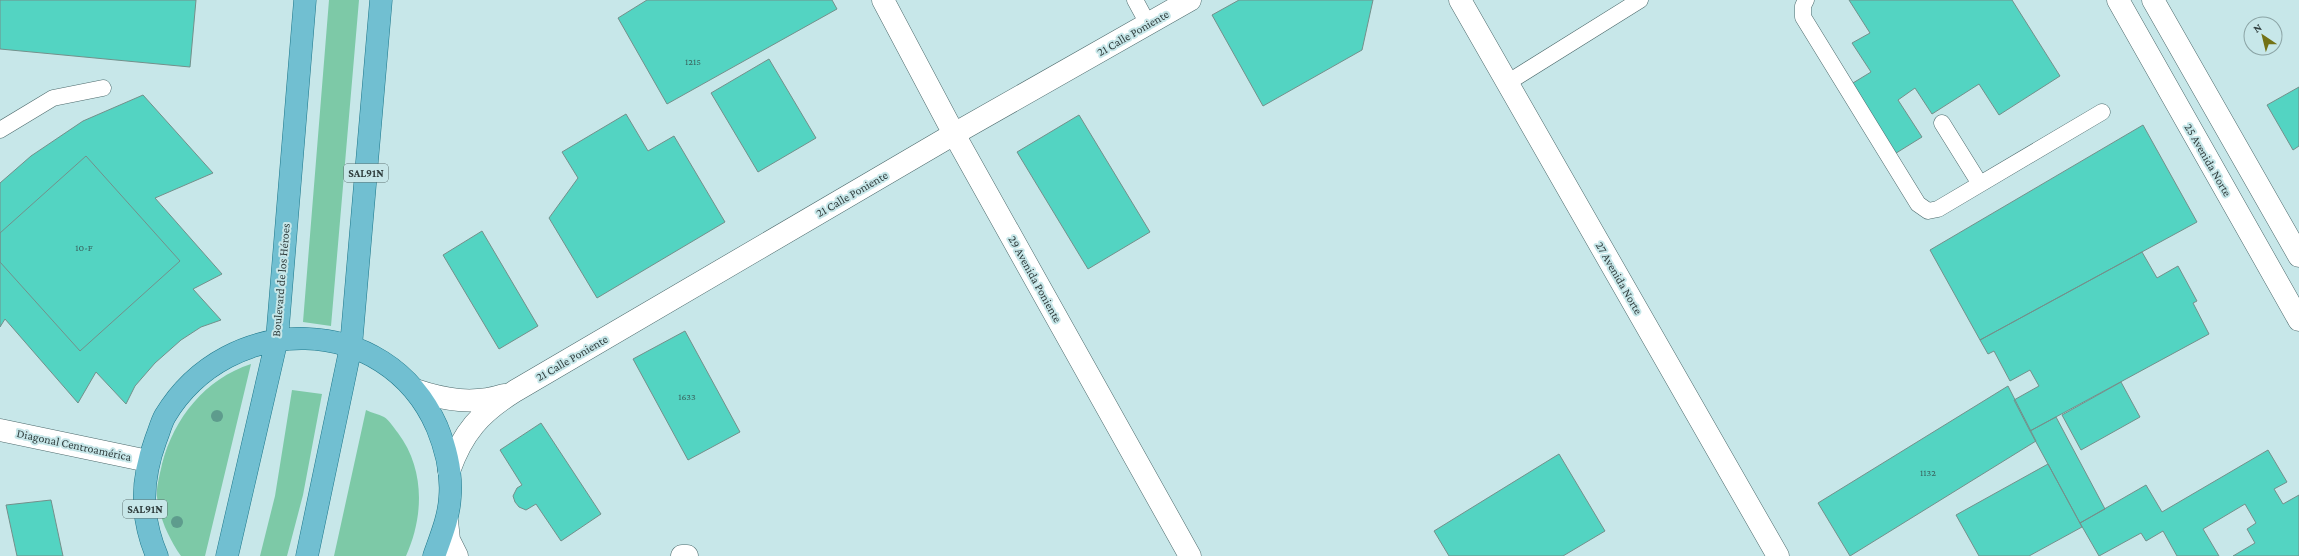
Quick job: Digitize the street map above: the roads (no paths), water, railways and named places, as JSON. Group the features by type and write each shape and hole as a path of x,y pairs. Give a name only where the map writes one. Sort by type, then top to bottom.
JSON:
{"main road":[{"name":"Boulevard de los Héroes","path":"227,556 277,338 305,0"},
{"name":"SAL91N","path":"307,556 351,346 381,0"},
{"name":"SAL91N","path":"157,556 148,535 143,498 148,460 164,417 193,379 232,353 277,338 314,338 351,346 375,357 396,372 415,390 431,415 443,442 449,471 450,496 446,520 434,556"}],"street":[{"name":"29 Avenida Poniente","path":"883,0 954,134 1190,556"},
{"name":"21 Calle Poniente","path":"449,471 458,447 473,424 492,406 515,391 954,134 1190,0"},
{"name":"27 Avenida Norte","path":"1460,0 1778,556"},
{"name":"25 Avenida Norte","path":"2118,0 2299,320"},
{"path":"2153,0 2299,256"},
{"name":"21 Calle Poniente","path":"415,390 440,398 465,402 490,399 515,391"},
{"name":"Diagonal Centroamérica","path":"0,430 148,460"},
{"path":"446,520 449,540 456,556"},
{"path":"682,556 687,556"}],"lane":[{"path":"1135,0 1148,24"},
{"path":"1507,83 1640,0"},
{"path":"1806,0 1803,6 1803,17 1918,204 1928,211 1938,209 2102,112"},
{"path":"0,130 53,98 103,88"},
{"path":"1942,123 1980,184"}]}
